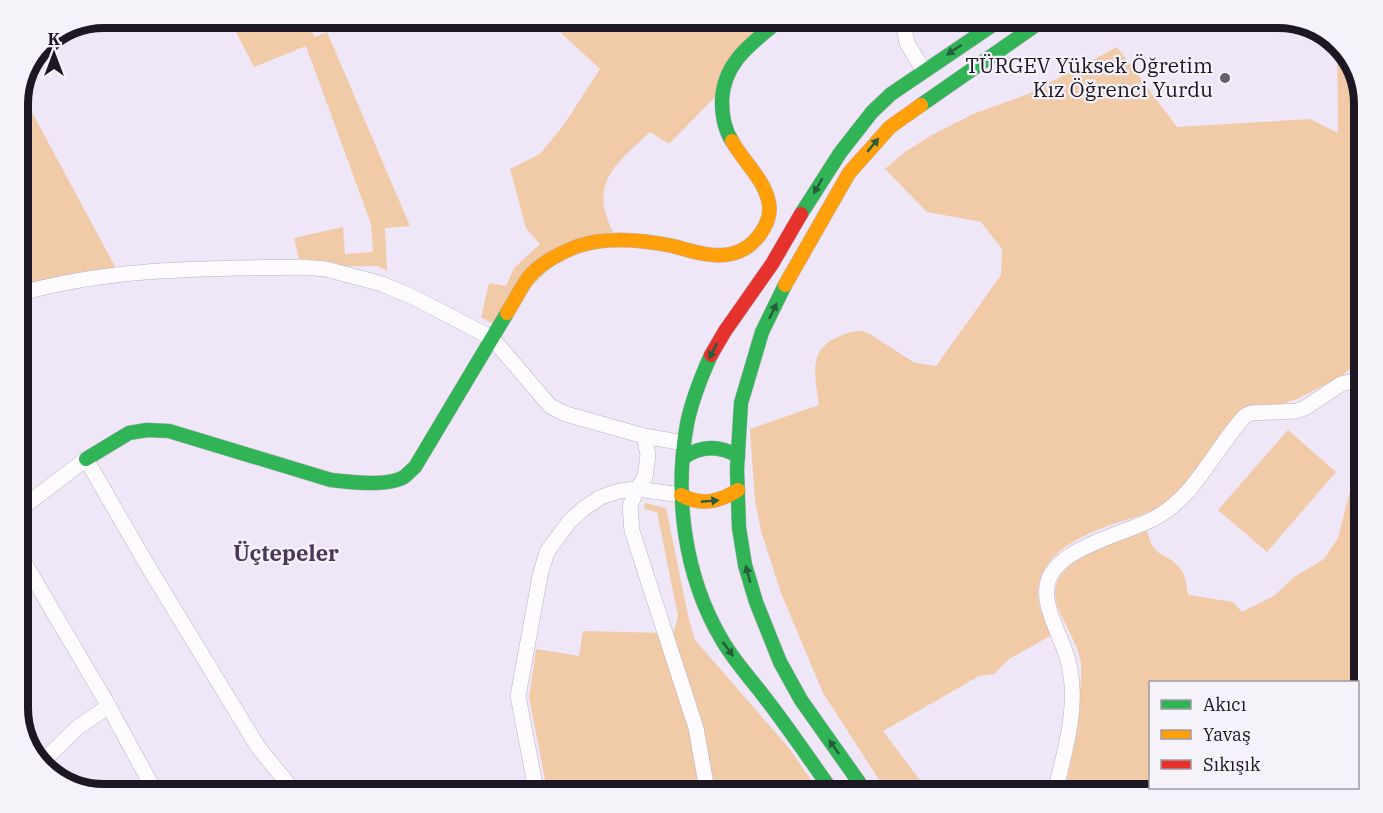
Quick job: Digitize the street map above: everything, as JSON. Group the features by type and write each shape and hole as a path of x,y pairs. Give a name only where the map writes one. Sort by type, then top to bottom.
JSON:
{"main road":[{"path":"86,459 129,433 147,430 169,431 331,480 364,483 402,478 415,467 529,277 560,253 594,242 660,244 705,253 726,254 741,252 752,244 766,226 769,201 765,187 728,134 724,120 723,87 733,63 771,28"},
{"path":"827,784 719,636 702,599 687,546 681,495 683,451 690,408 711,354 779,252 828,168 857,130 879,105 924,71 988,28"},
{"path":"860,784 807,709 780,662 753,592 742,547 738,490 741,403 762,332 789,277 849,173 890,127 1032,28"},
{"path":"683,451 714,447 727,449 738,456"},
{"path":"681,495 691,501 704,503 726,499 738,490"}],"street":[{"path":"904,28 907,43 924,71"},
{"path":"757,237 779,252"},
{"path":"29,291 77,279 148,270 301,267 326,269 382,284 416,298 492,338 550,406 566,414 644,436 683,451"},
{"path":"1057,784 1067,742 1072,685 1070,668 1047,596 1049,578 1055,569 1075,552 1141,525 1170,508 1187,493 1245,416 1251,413 1296,411 1305,408 1341,384 1354,381"},
{"path":"644,436 648,455 645,477 630,506 632,531 696,728 706,784"},
{"path":"29,503 86,459 258,747 288,784"},
{"path":"535,784 518,696 540,576 547,552 569,522 583,508 601,497 619,491 637,489 681,495"},
{"path":"29,571 109,706 151,784"},
{"path":"46,757 78,727 109,706"}],"shaded area":[{"path":"234,28 309,28 315,37 327,32 410,226 385,228 387,271 378,266 301,267 294,238 343,227 345,254 373,252 371,224 306,46 254,67"},
{"path":"556,28 767,28 718,94 669,144 650,132 617,165 609,176 603,200 613,232 583,236 493,324 481,317 489,283 506,286 514,268 540,244 526,228 510,169 540,154 563,126 600,69"},
{"path":"1117,47 1177,127 1310,119 1338,133 1337,56 1350,80 1354,99 1354,368 1299,398 1282,404 1248,406 1237,414 1194,472 1165,503 1149,512 1091,532 1065,547 1045,568 1040,581 1038,597 1050,636 1009,659 994,674 979,676 883,731 923,784 882,784 823,693 781,593 761,531 755,501 750,429 819,405 815,373 818,356 829,341 847,333 857,331 868,333 915,363 936,366 1001,275 1002,249 981,222 927,212 885,169 905,152 932,135 973,114 1028,94"},
{"path":"29,107 119,274 29,292"},
{"path":"1288,430 1336,472 1267,552 1218,510"},
{"path":"1354,475 1354,681 1149,681 1149,784 1066,784 1081,674 1079,656 1058,608 1055,591 1060,578 1069,566 1099,548 1147,531 1156,551 1173,562 1183,573 1188,595 1233,602 1242,612 1274,596 1294,577 1324,559 1338,538"},
{"path":"645,503 666,508 695,640 789,748 814,784 546,784 529,697 536,649 579,656 583,631 664,633 670,647 678,616 657,512 644,509"}],"traffic: fast":[{"path":"732,141 725,127 722,107 728,75 742,54 770,28"},
{"path":"801,214 840,153 872,112 891,94 988,28"},
{"path":"921,105 1032,28"},
{"path":"785,285 762,332 741,403 737,469 739,528 745,565 756,602 780,662 801,700 860,784"},
{"path":"86,459 129,433 147,430 169,431 331,480 368,483 397,480 415,467 507,313"},
{"path":"711,355 691,406 683,451 682,507 691,563 709,615 727,648 827,784"},
{"path":"683,458 710,448 717,448 738,456"}],"traffic: slow":[{"path":"785,285 849,173 890,127 921,105"},
{"path":"507,313 525,282 538,268 578,246 601,241 637,241 716,255 731,254 747,247 761,233 765,225 768,217 768,199 757,176 732,141"},
{"path":"681,495 696,501 710,501 738,490"}],"traffic: jam":[{"path":"711,355 772,264 801,214"}],"place":[{"name":"TÜRGEV Yüksek Öğretim Kız Öğrenci Yurdu","path":"1225,78"}],"district":[{"name":"Üçtepeler","path":"286,553"}]}
